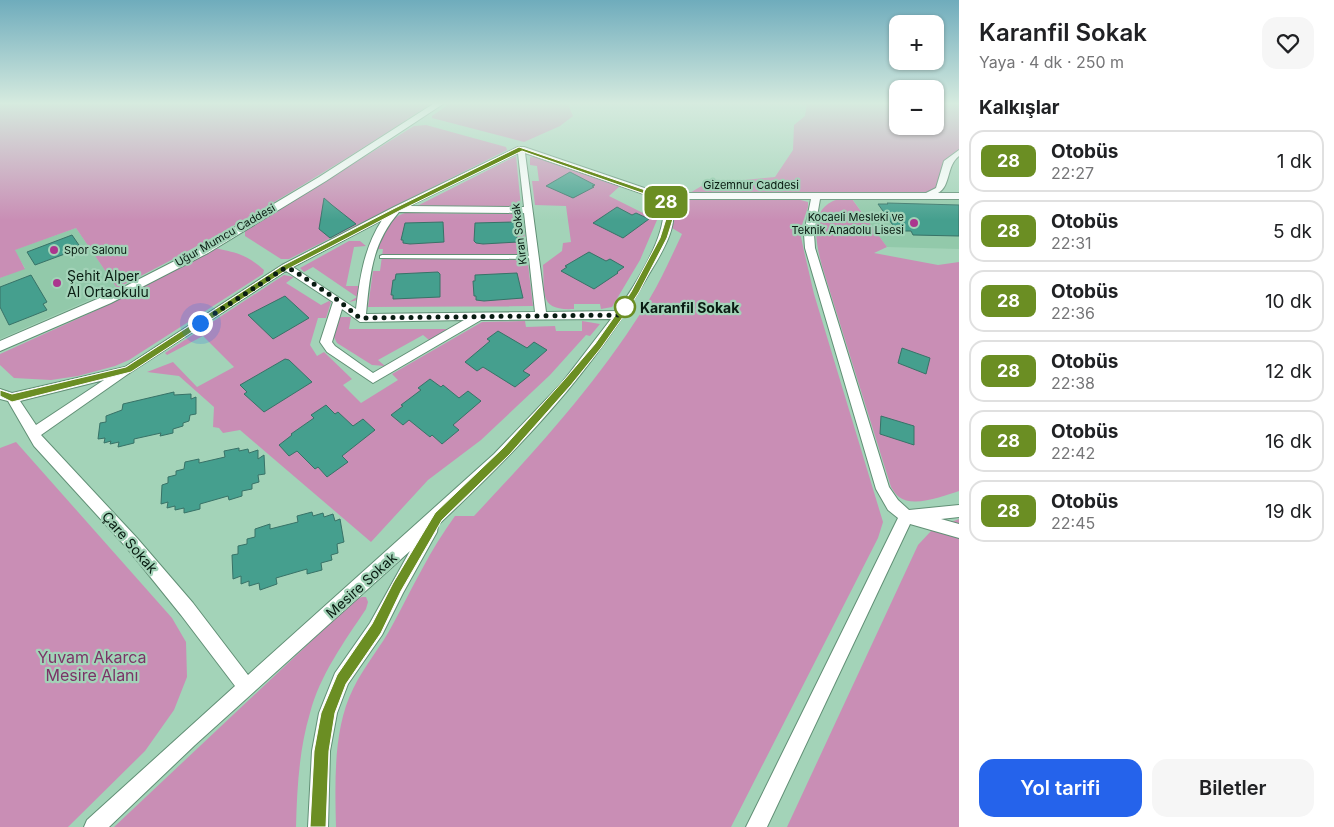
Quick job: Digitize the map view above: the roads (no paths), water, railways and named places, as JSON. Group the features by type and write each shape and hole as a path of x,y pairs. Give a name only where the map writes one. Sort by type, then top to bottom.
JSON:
{"street":[{"name":"Uğur Mumcu Caddesi","path":"0,346 108,300 174,265 294,195 378,143"},
{"name":"Gizemnur Caddesi","path":"521,148 658,196 959,196"},
{"path":"34,433 285,268 397,209 521,148"},
{"name":"Kıran Sokak","path":"521,148 541,317"},
{"path":"928,196 940,189 948,161 959,152"},
{"name":"Mesire Sokak","path":"94,827 246,687 438,516 507,451 568,383 620,315 652,260 668,225 670,211 667,204 658,196"},
{"path":"816,196 809,234 810,248 883,489 893,505 906,516 959,531"},
{"path":"360,318 371,246 383,224 397,209 528,210"},
{"path":"355,232 367,236 371,246"},
{"path":"382,258 527,257"},
{"path":"285,268 293,270 339,301 360,318 620,315"},
{"path":"339,301 326,342 331,349 374,379 479,317"},
{"path":"6,396 128,370"},
{"name":"Çare Sokak","path":"6,396 39,442 137,549 187,609 246,687"},
{"path":"906,516 959,511"},
{"path":"318,827 321,751 328,713 341,679 376,629 397,587 438,516"},
{"path":"756,827 906,516"}],"place":[{"name":"Kocaeli Mesleki ve Teknik Anadolu Lisesi","path":"914,223"},
{"name":"Spor Salonu","path":"54,250"},
{"name":"Şehit Alper Al Ortaokulu","path":"57,283"},
{"name":"Karanfil Sokak","path":"625,307"}],"park label":[{"name":"Yuvam Akarca Mesire Alanı","path":"92,666"}]}
